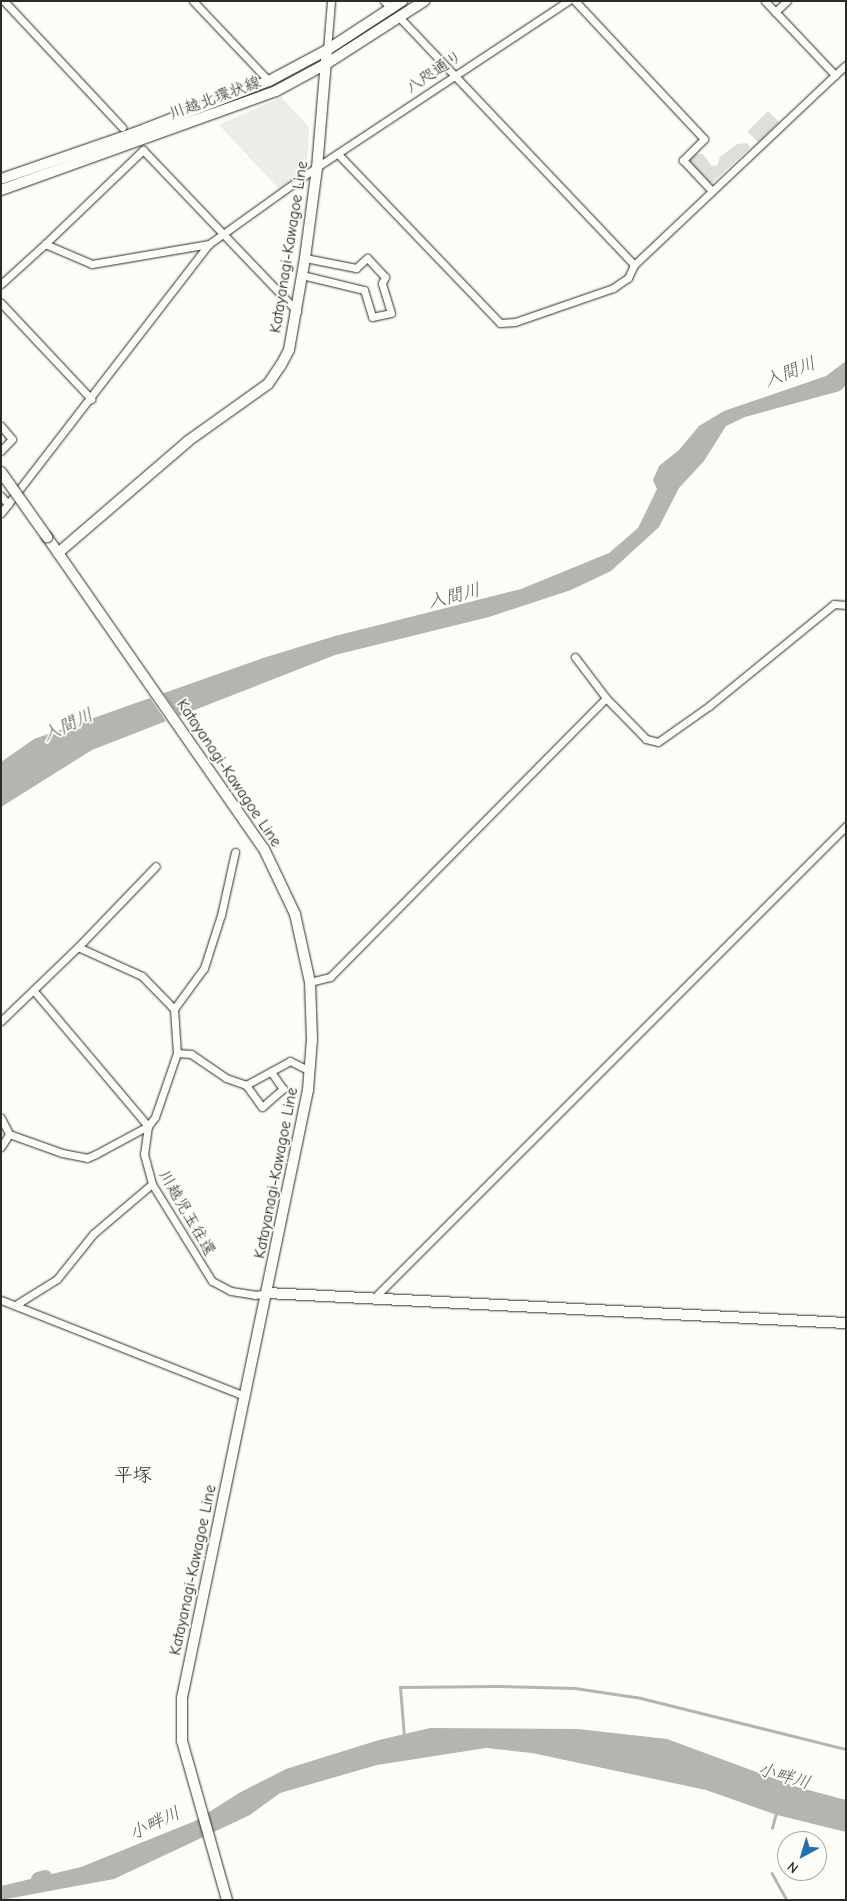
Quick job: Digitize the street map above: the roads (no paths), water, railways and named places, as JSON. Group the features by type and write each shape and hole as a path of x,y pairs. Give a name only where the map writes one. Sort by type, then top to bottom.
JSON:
{"main road":[{"name":"川越北環状線","path":"1,179 145,129 269,81 327,50 388,5 402,1"},
{"name":"川越北環状線","path":"1,190 234,108 326,64 424,1"},
{"name":"Katayanagi-Kawagoe Line","path":"227,1900 182,1741 182,1698 267,1293 310,1071 310,982 302,937 282,883 254,832 58,553 188,441 268,384 289,350 297,311 317,168 327,50"},
{"path":"1,472 58,553"},
{"path":"267,1293 846,1323"}],"street":[{"path":"4,1 122,127"},
{"path":"193,1 269,81"},
{"path":"327,50 331,1"},
{"name":"八咫通り","path":"1,513 209,244 223,232 317,168 568,1"},
{"path":"575,1 704,139 683,160 711,190"},
{"path":"765,1 835,75"},
{"path":"776,12 787,1"},
{"path":"400,18 634,265"},
{"path":"338,154 500,323 515,322 613,288 628,278 634,265 711,190 846,65"},
{"path":"1,284 143,150 297,311"},
{"path":"45,244 92,264 209,244"},
{"path":"302,275 364,290 372,317 391,313 382,283 385,277 367,258 356,268 305,258"},
{"path":"1,303 91,399"},
{"path":"1,426 12,439 1,451"},
{"path":"1,496 8,504"},
{"path":"575,657 606,698 646,738 662,741 834,604 846,605"},
{"path":"310,982 330,977 606,698"},
{"path":"374,1298 846,826"},
{"path":"1,1118 8,1134 62,1153 86,1158 148,1126 159,1110 177,1053 174,1009 204,968 221,915 235,852"},
{"path":"1,1020 34,991 156,866"},
{"path":"78,947 142,976 174,1009"},
{"path":"34,991 148,1126"},
{"path":"177,1053 191,1054 226,1078 246,1086 262,1107 284,1089 271,1072"},
{"path":"246,1086 290,1062 310,1071"},
{"name":"川越児玉往還","path":"148,1126 144,1154 152,1184 212,1280 231,1291 255,1295 267,1293"},
{"path":"1,1147 8,1134"},
{"path":"17,1304 62,1274 93,1234 152,1184"},
{"path":"1,1300 17,1304 245,1396"}],"waterway":[{"path":"404,1737 400,1687 496,1686 575,1688 641,1698 846,1749"},
{"path":"772,1828 776,1813"},
{"path":"772,1873 787,1900"},
{"name":"小畔川","path":"38,1879 45,1877"}],"district":[{"name":"平塚","path":"133,1476"}],"water label":[{"name":"入間川","path":"790,373"},
{"name":"入間川","path":"454,597"},
{"name":"入間川","path":"68,726"}]}
